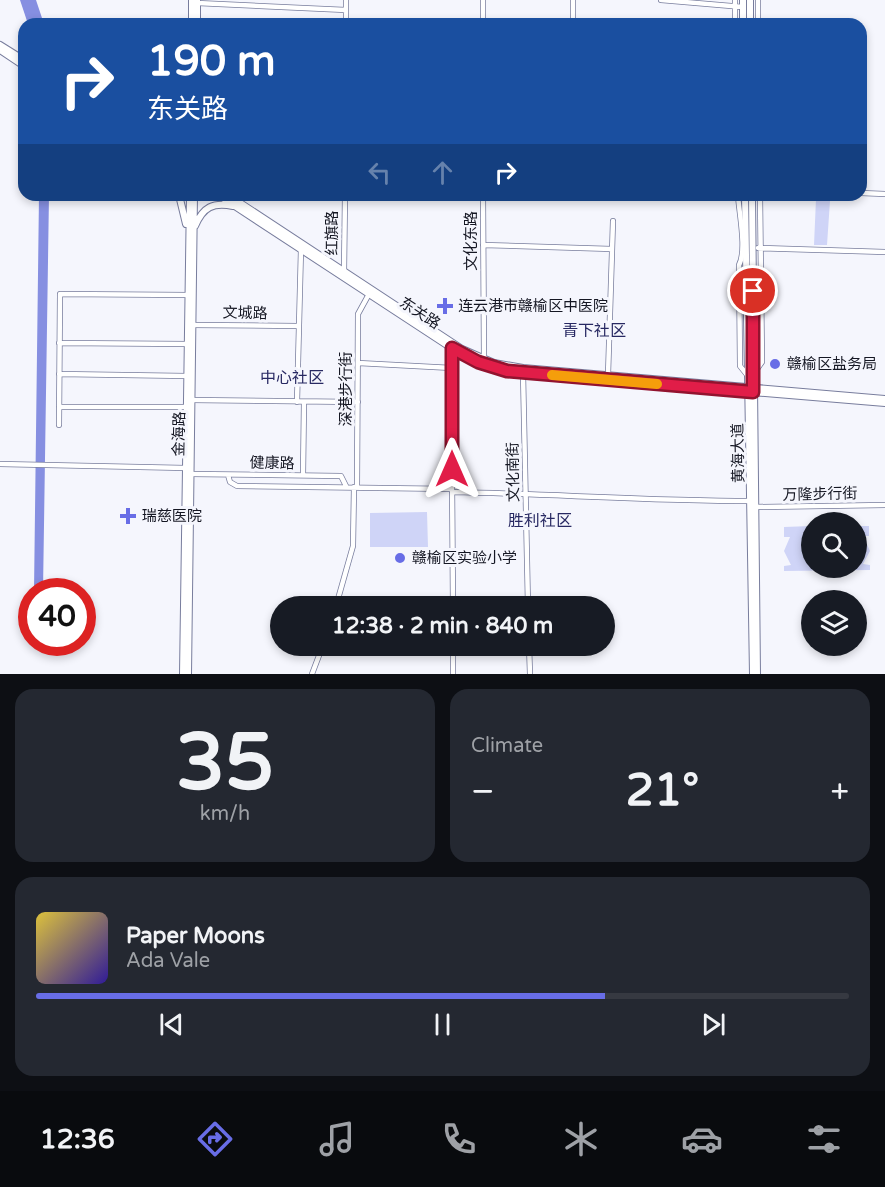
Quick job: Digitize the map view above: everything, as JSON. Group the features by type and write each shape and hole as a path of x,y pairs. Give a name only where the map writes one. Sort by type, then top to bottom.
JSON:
{"main road":[{"path":"750,0 750,18"},
{"path":"193,18 195,1"},
{"path":"195,1 196,18"},
{"path":"0,45 18,56"},
{"path":"0,50 18,62"},
{"path":"180,201 189,239"},
{"name":"金海路","path":"183,674 190,201"},
{"name":"金海路","path":"188,674 194,201"},
{"name":"东关路","path":"231,201 447,340 484,360 508,366 885,403"},
{"name":"东关路","path":"235,201 301,249 369,294 452,348 492,368 523,373 885,399"},
{"name":"黄海大道","path":"745,201 751,375"},
{"name":"黄海大道","path":"752,201 751,501 755,674"},
{"path":"194,230 200,213 208,207 217,204 239,205"},
{"name":"黄海大道","path":"751,390 755,507 755,674"}],"street":[{"path":"346,0 346,18"},
{"path":"483,0 483,18"},
{"path":"573,0 573,18"},
{"path":"660,0 743,3"},
{"path":"758,0 758,18"},
{"path":"195,1 346,10"},
{"path":"867,193 885,194"},
{"name":"红旗路","path":"344,272 345,201"},
{"name":"文化东路","path":"483,201 484,360"},
{"path":"739,201 742,229 742,260 739,265 740,366 751,375 762,362 760,201"},
{"path":"608,375 613,221"},
{"path":"483,245 612,249"},
{"path":"752,248 885,252"},
{"path":"297,402 297,326 301,249"},
{"path":"59,425 60,294 188,295"},
{"name":"深港步行街","path":"339,596 353,546 359,310 369,294"},
{"name":"文城路","path":"192,324 297,326"},
{"path":"59,344 188,344"},
{"path":"452,348 453,596"},
{"path":"358,363 452,368"},
{"name":"文化南街","path":"523,373 528,596"},
{"path":"59,374 187,376"},
{"path":"191,400 358,402"},
{"path":"303,476 304,402"},
{"path":"59,407 187,407"},
{"path":"0,464 186,468"},
{"name":"健康路","path":"190,474 341,476 346,486"},
{"path":"228,475 232,485 237,486 346,486 608,496 642,501 751,501"},
{"name":"万隆步行街","path":"755,507 885,505"},
{"path":"312,674 319,656"},
{"path":"453,656 453,674"},
{"path":"529,656 530,674"}],"shaded area":[{"path":"816,201 830,201 827,245 814,245"},
{"path":"427,512 428,547 370,547 370,513"},
{"path":"801,526 801,571 784,571 784,566 791,565 784,551 790,537 784,537 784,527"}],"water":[{"path":"20,0 36,0 42,18 26,18"},
{"path":"39,201 49,201 43,578 34,578"}],"slow traffic":[{"path":"552,375 657,384"}],"place":[{"name":"连云港市赣榆区中医院","path":"445,306"},
{"name":"赣榆区盐务局","path":"775,364"},
{"name":"瑞慈医院","path":"128,516"},
{"name":"赣榆区实验小学","path":"400,558"}],"district":[{"name":"青下社区","path":"594,331"},
{"name":"中心社区","path":"292,378"},
{"name":"胜利社区","path":"540,521"}],"route":[{"path":"452,469 452,348 492,368 507,371 753,392 753,291"}]}
